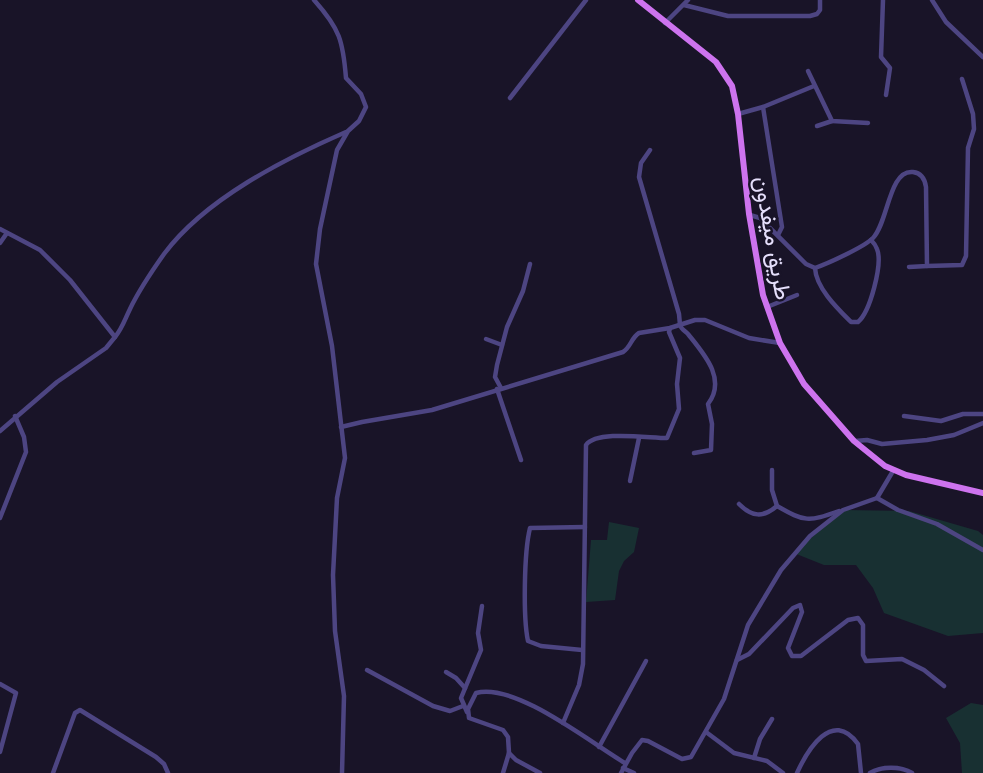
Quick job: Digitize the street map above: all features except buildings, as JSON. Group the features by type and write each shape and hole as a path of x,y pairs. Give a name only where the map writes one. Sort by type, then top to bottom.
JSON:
{"main road":[{"name":"طريق ميفدون","path":"638,0 722,68 732,86 749,214 767,307 780,343 804,384 854,441 876,461 893,471 983,493"}],"street":[{"path":"0,431 80,364 106,348 164,254 188,228 273,166 348,131 359,121 365,111 365,100 346,78 343,43 332,22 314,0"},
{"path":"510,98 586,0"},
{"path":"665,23 686,2 728,16 810,16 820,10 820,0"},
{"path":"883,0 881,57 890,68 886,95"},
{"path":"932,0 946,22 983,57"},
{"path":"808,71 832,121"},
{"path":"909,267 962,265 966,256 968,148 974,129 973,114 962,79"},
{"path":"737,114 763,107 814,86"},
{"path":"763,107 782,227 778,235"},
{"path":"817,126 832,121 869,123"},
{"path":"342,773 344,695 335,631 333,575 337,498 345,458 332,346 316,264 334,159 348,131"},
{"path":"650,150 641,163 639,177 680,325 709,363 717,386 708,404 712,424 711,450 694,453"},
{"path":"815,268 871,240 888,208 897,180 905,173 918,173 924,178 926,266"},
{"path":"749,214 760,218 806,264 815,268"},
{"path":"0,229 35,246 50,260 70,280 115,337"},
{"path":"0,243 8,233"},
{"path":"815,268 816,276 841,312 851,322 858,322 868,309 878,264 878,251 871,240"},
{"path":"521,460 495,377 502,345 523,291 530,264"},
{"path":"767,307 797,295"},
{"path":"341,428 432,410 623,352 639,333 670,328 695,320 705,320 749,338 780,343"},
{"path":"563,723 579,685 583,664 586,445 593,438 606,436 667,438 679,409 677,383 680,358 670,328"},
{"path":"486,339 502,345"},
{"path":"904,416 941,421 963,414 983,414"},
{"path":"0,518 26,452 24,437 15,416"},
{"path":"854,441 867,440 882,444 927,440 954,435 983,423"},
{"path":"629,481 639,438"},
{"path":"772,470 772,490 777,506 804,520 817,519 877,498 893,471"},
{"path":"877,498 898,510 937,524 983,550"},
{"path":"739,504 748,512 757,515 764,515 777,506"},
{"path":"623,768 642,740 680,758 688,759 724,699 748,625 772,583 810,536 843,510"},
{"path":"582,650 541,646 528,641 527,564 530,528 585,527"},
{"path":"737,660 749,654 793,608 800,605 802,612 788,648 792,656 801,656 848,620 858,618 863,625 863,655 866,661 901,659 925,670 944,686"},
{"path":"482,606 478,633 481,650 461,698 469,718 503,730 508,737 509,753 503,773"},
{"path":"599,747 646,661"},
{"path":"367,670 433,706 450,711 463,706"},
{"path":"446,673 456,678 466,689"},
{"path":"0,684 13,690 16,697 0,752"},
{"path":"468,713 476,693 485,692 524,702 563,723 599,747 623,768 634,773"},
{"path":"53,773 75,713 80,710 156,757 164,764 168,773"},
{"path":"754,758 760,739 772,719"},
{"path":"797,773 816,740 834,731 848,735 858,744 861,773"},
{"path":"706,732 734,752 766,761 783,773"},
{"path":"509,753 540,773"},
{"path":"870,773 880,769 901,768 912,773"}],"green space":[{"path":"843,510 909,511 978,531 983,535 983,633 948,636 884,613 873,588 856,565 824,565 794,553"},
{"path":"609,522 639,528 634,552 624,561 619,571 615,600 586,602 591,540 607,540"},
{"path":"971,703 983,705 983,773 962,773 960,743 946,718"}]}
